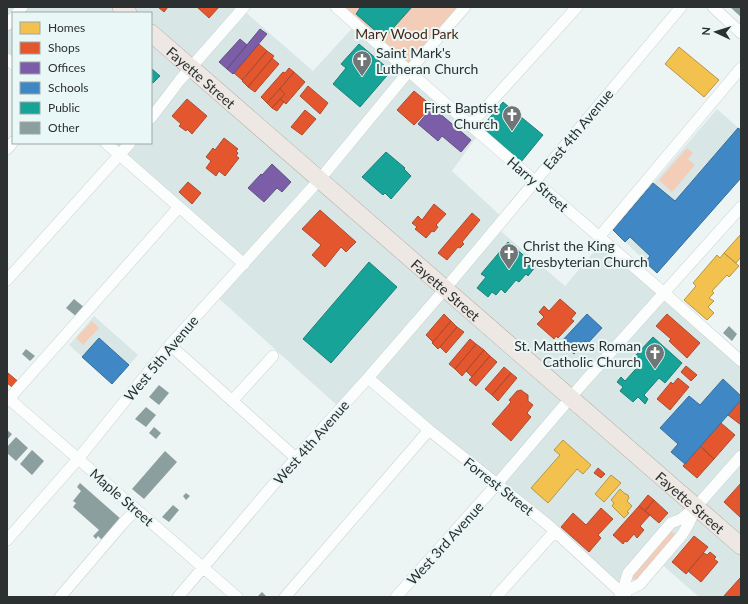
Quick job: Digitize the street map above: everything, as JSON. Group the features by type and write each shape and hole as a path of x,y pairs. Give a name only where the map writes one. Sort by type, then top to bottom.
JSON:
{"main road":[{"name":"Fayette Street","path":"152,34 741,546"}],"street":[{"path":"152,117 180,80 244,7"},
{"name":"Harry Street","path":"336,7 741,361"},
{"name":"West 5th Avenue","path":"7,540 78,459 170,345 244,264 273,229 320,179 409,71 465,7"},
{"path":"470,125 577,7"},
{"name":"East 4th Avenue","path":"445,288 681,7"},
{"path":"714,7 741,33"},
{"path":"599,237 741,68"},
{"path":"107,144 244,264"},
{"path":"7,280 129,144"},
{"path":"8,399 180,207"},
{"name":"West 3rd Avenue","path":"396,597 497,484 570,397 741,207"},
{"name":"West 4th Avenue","path":"178,597 296,458 368,378 445,288"},
{"path":"170,345 296,458"},
{"path":"232,401 273,356"},
{"name":"Forrest Street","path":"368,378 429,430 555,531 622,596"},
{"name":"Maple Street","path":"8,399 237,597"},
{"path":"285,597 429,430"},
{"path":"622,596 628,573 671,523 681,519 696,507 741,456"},
{"path":"622,596 640,584 682,535 696,507"},
{"path":"60,597 136,510"},
{"path":"496,597 555,531"}],"shaded area":[{"path":"7,7 244,7 242,9 313,71 356,24 479,133 452,171 503,218 496,227 565,286 603,241 741,361 741,597 699,597 659,562 622,593 368,378 341,409 215,295 244,264 107,144 152,144 152,12 12,12 12,63 7,59"},
{"path":"717,109 741,130 741,178 657,273 613,230"},
{"path":"94,316 138,355 112,384 69,345"}],"green space":[{"name":"Mary Wood Park","path":"336,7 465,7 409,71"},
{"path":"687,148 693,153 688,159 695,165 672,192 659,180"},
{"path":"92,321 99,328 83,345 76,338"},
{"path":"669,529 677,536 637,580 633,579 632,572"}],"building: Homes":[{"path":"679,47 719,80 704,97 665,64"},
{"path":"741,234 741,257 736,263 724,253"},
{"path":"724,253 739,266 729,277 727,275 712,291 714,293 709,298 714,301 708,307 714,313 707,320 684,300 696,286 693,283 717,255 720,258"},
{"path":"563,440 591,465 583,474 577,469 548,503 531,488 560,455 554,450"},
{"path":"611,475 621,483 604,502 595,494"},
{"path":"620,489 628,495 629,498 627,501 632,506 627,512 629,513 624,518 612,506 614,503 611,500"}],"building: Shops":[{"path":"158,7 168,7 164,12"},
{"path":"197,7 219,7 209,18"},
{"path":"259,44 267,51 242,80 234,73"},
{"path":"267,51 274,56 248,87 242,81"},
{"path":"272,58 279,64 255,92 248,87"},
{"path":"289,68 294,72 267,103 261,97 283,72 285,73"},
{"path":"294,72 305,82 286,104 280,99 285,94 280,89"},
{"path":"308,86 328,103 320,114 300,96"},
{"path":"280,89 285,94 272,108 267,103"},
{"path":"414,91 432,106 414,125 397,110"},
{"path":"187,99 207,116 192,134 187,129 186,131 179,126 181,124 172,116"},
{"path":"280,99 284,102 277,111 272,108"},
{"path":"305,110 316,119 302,135 291,127"},
{"path":"224,138 238,149 236,151 238,153 236,156 239,158 225,176 219,171 216,176 206,168 211,161 206,157 213,148 215,150"},
{"path":"188,182 201,193 192,204 179,192"},
{"path":"434,204 446,214 436,225 438,227 434,232 432,231 426,238 415,229 417,227 412,223 418,216 422,220"},
{"path":"320,210 356,242 346,252 341,247 325,267 312,255 321,245 302,229"},
{"path":"472,213 480,220 462,242 464,244 460,248 458,247 447,260 438,253"},
{"path":"560,299 576,313 571,319 574,321 558,338 556,336 554,339 537,324 544,317 539,312 544,306 549,311"},
{"path":"444,314 451,321 433,342 426,335"},
{"path":"667,314 700,343 687,358 669,341 671,339 656,326"},
{"path":"451,321 457,327 438,349 432,343"},
{"path":"457,327 464,332 446,353 440,347"},
{"path":"470,339 476,344 455,369 449,364"},
{"path":"476,344 484,350 462,376 455,369"},
{"path":"484,350 490,356 472,377 466,371"},
{"path":"490,356 497,362 476,386 469,380"},
{"path":"686,366 697,375 691,381 681,372"},
{"path":"504,367 511,373 492,395 485,389"},
{"path":"8,373 21,384 16,390 7,383"},
{"path":"511,373 517,378 498,401 492,395"},
{"path":"678,378 689,387 670,410 657,399 671,382 673,384"},
{"path":"521,390 528,395 528,401 533,405 527,413 531,417 511,441 492,424 511,402 509,400 517,391"},
{"path":"741,400 741,425 728,415"},
{"path":"721,423 735,435 714,459 700,446"},
{"path":"700,446 714,459 697,478 683,466"},
{"path":"598,468 605,474 601,478 594,473"},
{"path":"741,483 741,518 724,502"},
{"path":"648,495 654,500 645,511 639,506"},
{"path":"654,500 668,513 659,523 645,511"},
{"path":"639,506 650,515 640,526 644,530 637,538 634,534 627,542 625,541 623,544 613,535"},
{"path":"601,508 613,519 598,535 601,538 589,552 561,527 573,513 586,525"},
{"path":"694,536 708,547 686,574 672,562"},
{"path":"710,552 716,557 714,559 718,562 701,582 688,571 704,553 707,555"},
{"path":"741,577 741,597 723,597 740,578"}],"building: Offices":[{"path":"260,29 267,34 233,74 227,69"},
{"path":"240,39 247,45 227,69 219,62"},
{"path":"432,107 471,140 461,152 442,136 438,141 418,124"},
{"path":"272,164 291,182 282,192 277,188 264,202 248,188"}],"building: Schools":[{"path":"738,128 741,130 741,178 657,273 645,262 650,256 630,237 625,242 613,230 653,183 675,201"},
{"path":"587,314 602,328 588,343 585,341 574,354 561,342"},
{"path":"99,338 129,365 112,384 82,357"},
{"path":"723,379 741,396 741,400 685,464 671,452 678,444 660,428 689,396 700,405"}],"building: Public":[{"path":"359,7 412,7 386,36 380,31 378,33 356,14 360,8"},
{"name":"Saint Mark's Lutheran Church","path":"359,44 391,71 360,107 333,84 346,68 341,64"},
{"path":"152,69 160,76 152,82"},
{"name":"First Baptist Church","path":"503,102 543,135 521,162 481,128"},
{"path":"386,152 405,168 404,169 411,176 391,199 385,193 383,195 362,177"},
{"name":"Christ the King Presbyterian Church","path":"508,242 536,266 528,276 526,274 519,282 516,280 505,293 501,289 496,295 492,292 488,297 477,288 486,277 481,274"},
{"path":"369,262 397,287 331,363 303,339"},
{"name":"St. Matthews Roman Catholic Church","path":"653,337 682,363 665,383 659,378 644,395 648,399 645,404 638,397 633,402 620,391 623,387 617,382 621,377 625,381 642,362 635,356"}],"building: Other":[{"path":"730,7 741,7 741,17"},
{"path":"74,299 85,308 77,317 66,308"},
{"path":"729,326 737,334 732,341 723,333"},
{"path":"26,349 35,356 30,361 22,354"},
{"path":"159,385 169,393 159,405 149,397"},
{"path":"146,407 156,415 146,427 135,419"},
{"path":"154,427 161,433 156,439 149,433"},
{"path":"7,430 12,434 7,440"},
{"path":"16,437 28,448 16,461 7,453 7,447"},
{"path":"32,450 44,461 32,475 20,464"},
{"path":"165,451 177,462 144,499 132,489"},
{"path":"80,483 122,520 104,542 98,536 96,539 93,536 99,530 73,507 76,503 73,501 81,491 77,487"},
{"path":"186,493 190,496 186,500 183,496"},
{"path":"173,505 179,510 169,522 162,517"},
{"path":"262,592 267,597 257,597"}],"place":[{"name":"Saint Mark's Lutheran Church","path":"362,77"},
{"name":"First Baptist Church","path":"512,132"},
{"name":"Christ the King Presbyterian Church","path":"509,270"},
{"name":"St. Matthews Roman Catholic Church","path":"655,370"}]}
